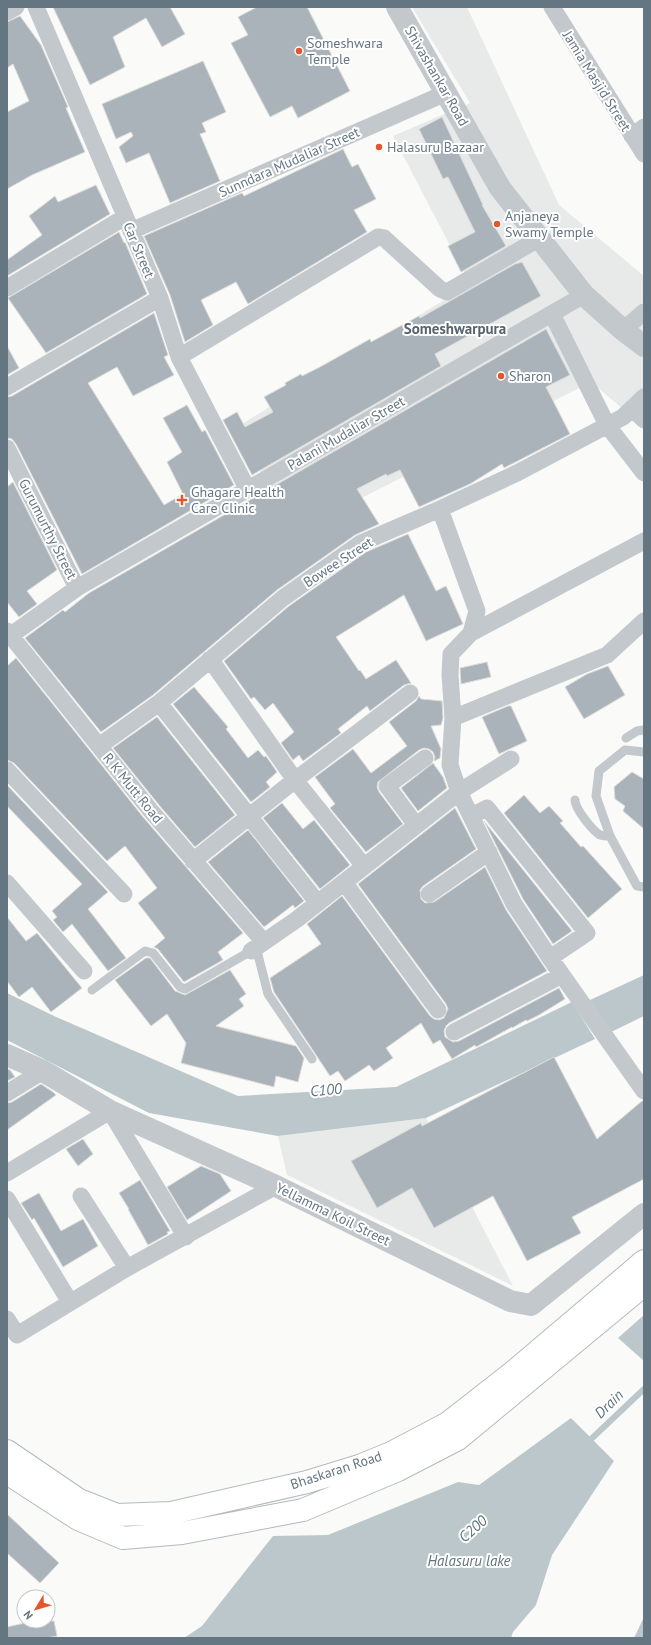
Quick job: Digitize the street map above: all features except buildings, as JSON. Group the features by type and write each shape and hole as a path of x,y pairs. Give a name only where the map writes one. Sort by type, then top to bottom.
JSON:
{"main road":[{"name":"Bhaskaran Road","path":"7,1451 79,1500 117,1515 171,1513 307,1482 359,1466 391,1453 448,1423 512,1373 644,1261"},
{"name":"Bhaskaran Road","path":"7,1473 78,1519 123,1538 177,1533 303,1510 398,1470 458,1439 644,1285"},
{"path":"171,1513 177,1533"}],"street":[{"path":"7,12 16,7"},
{"name":"Car Street","path":"36,7 160,298 179,357 248,490"},
{"name":"Shivashankar Road","path":"397,7 500,188 584,295 623,330 644,346"},
{"name":"Jamia Masjid Street","path":"552,7 638,131 644,154"},
{"name":"Sunndara Mudaliar Street","path":"7,288 128,224 446,93"},
{"path":"179,357 381,237 440,290 447,292 540,238"},
{"name":"Palani Mudaliar Street","path":"8,634 77,588 584,295"},
{"path":"7,387 160,298"},
{"path":"623,330 644,312"},
{"path":"552,314 607,425 644,473"},
{"name":"Bowee Street","path":"99,746 159,703 283,598 361,543 517,474 640,408"},
{"name":"Gurumurthy Street","path":"7,448 77,588"},
{"path":"440,509 477,611 471,633"},
{"path":"644,541 471,633 451,654 450,675 453,718 450,765 459,792 514,904 550,958 644,1091"},
{"path":"453,718 607,656 644,621"},
{"name":"R K Mutt Road","path":"8,634 193,861 257,947"},
{"path":"210,659 295,780 364,866"},
{"path":"193,861 295,780 410,693"},
{"path":"159,703 318,903"},
{"path":"416,826 387,786 424,758"},
{"path":"257,947 318,903 459,792 511,759"},
{"path":"7,770 124,894"},
{"path":"471,816 487,808 587,933 550,958"},
{"path":"429,894 489,852"},
{"path":"344,882 438,1010"},
{"path":"7,883 84,970"},
{"path":"454,1032 562,975"},
{"name":"Yellamma Koil Street","path":"7,1055 43,1071 110,1111 276,1186 510,1301 531,1305 644,1214"},
{"path":"7,1093 43,1071"},
{"path":"7,1173 110,1111 186,1237"},
{"path":"7,1320 17,1335 127,1268 186,1237 276,1186"},
{"path":"81,1196 127,1268"},
{"path":"7,1198 70,1302"}],"lane":[{"path":"626,738 637,731 644,730"},
{"path":"644,752 625,750 599,772 596,796 610,836 637,886 644,888"},
{"path":"576,800 575,804 580,814 600,835 610,836"},
{"path":"92,990 145,951 153,953 180,987 185,989 257,947 268,994 312,1059"}],"shaded area":[{"path":"412,7 467,7 559,205 644,276 644,427 591,382 292,533 237,427 470,284 393,136 470,103"},
{"path":"426,1118 513,1286 287,1175 278,1136"}],"water":[{"path":"644,975 644,1016 611,1032 590,1000"},
{"path":"7,993 54,1016 238,1096 396,1087 572,1002 595,1039 426,1118 278,1136 149,1113 7,1040"},
{"path":"644,1315 644,1361 618,1338"},
{"name":"Halasuru lake","path":"571,1418 614,1461 552,1555 536,1605 513,1632 511,1638 184,1638 202,1626 273,1536 328,1535 458,1482 479,1485"},
{"path":"644,1617 644,1638 634,1638"}],"waterway":[{"name":"Drain","path":"587,1443 644,1389"}],"place":[{"name":"Someshwara Temple","path":"299,51"},
{"name":"Halasuru Bazaar","path":"379,147"},
{"name":"Anjaneya Swamy Temple","path":"497,224"},
{"name":"Sharon","path":"501,376"},
{"name":"Ghagare Health Care Clinic","path":"182,500"}],"district":[{"name":"Someshwarpura","path":"455,329"}],"water label":[{"name":"C100","path":"326,1090"},
{"name":"C200","path":"473,1529"}]}
